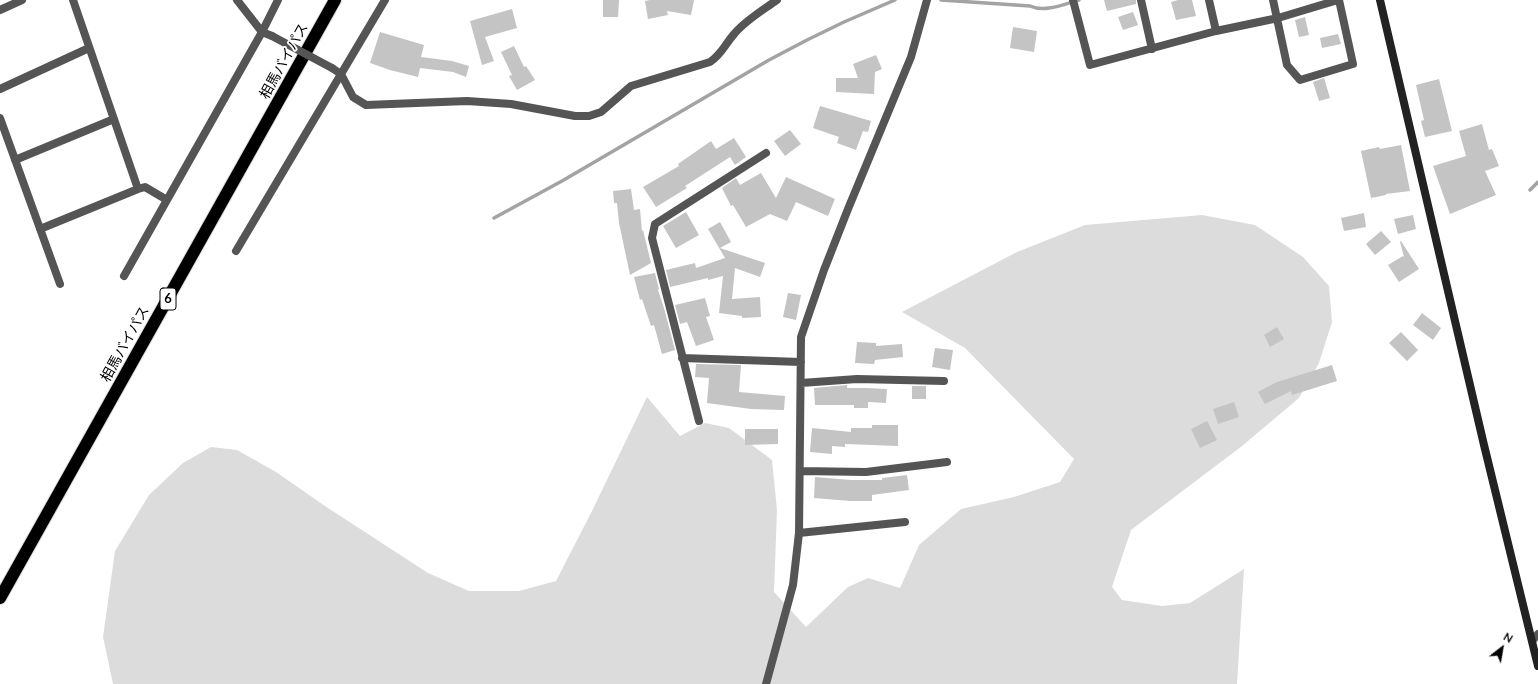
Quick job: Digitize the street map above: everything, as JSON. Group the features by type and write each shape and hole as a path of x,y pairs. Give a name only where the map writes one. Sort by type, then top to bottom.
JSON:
{"highway":[{"name":"相馬バイパス","path":"0,598 335,0"}],"street":[{"path":"0,10 22,0"},
{"path":"73,0 138,189"},
{"path":"237,0 262,32 341,74 353,97 366,104 467,101 511,104 575,116 589,116 600,112 632,86 710,62 719,56 735,33 777,0"},
{"path":"124,276 262,32 278,0"},
{"path":"236,251 385,0"},
{"path":"766,684 792,585 799,533 801,337 848,209 911,57 927,0"},
{"path":"1072,0 1090,65 1216,31 1278,18 1339,0 1352,64 1300,80 1287,65 1278,18 1273,0"},
{"path":"1141,0 1152,49"},
{"path":"1209,0 1216,31"},
{"path":"1380,0 1484,445 1535,637 1538,666"},
{"path":"0,89 89,48"},
{"path":"0,118 60,284"},
{"path":"15,160 114,119"},
{"path":"699,421 652,238 655,224 766,153"},
{"path":"40,228 145,187 167,200"},
{"path":"682,358 801,362"},
{"path":"801,383 857,379 944,381"},
{"path":"800,471 866,472 947,462"},
{"path":"799,533 905,522"}],"shaded area":[{"path":"1202,215 1255,225 1303,257 1329,286 1332,322 1319,363 1299,398 1242,446 1131,530 1112,587 1122,600 1162,606 1190,603 1244,569 1237,684 113,684 103,637 115,551 149,495 183,463 211,447 237,450 276,472 325,506 428,573 469,591 519,591 556,581 592,511 647,397 680,436 705,423 729,428 772,460 777,510 774,592 806,627 848,587 868,578 900,588 919,545 961,509 1014,497 1060,482 1074,459 965,348 902,312 1017,252 1085,225"}],"building":[{"path":"603,0 619,0 618,17 603,17"},
{"path":"694,0 691,15 667,11 668,15 648,19 645,1"},
{"path":"1104,0 1136,0 1136,4 1107,11"},
{"path":"1178,0 1192,0 1196,16 1176,20 1171,2"},
{"path":"512,9 517,28 485,37 494,61 482,65 470,21"},
{"path":"1133,12 1138,25 1123,30 1118,17"},
{"path":"1305,17 1309,35 1299,37 1295,20"},
{"path":"1013,27 1037,31 1034,52 1010,48"},
{"path":"380,32 424,45 421,57 452,61 469,66 466,77 453,72 420,68 418,77 370,63"},
{"path":"1338,34 1341,44 1322,48 1320,38"},
{"path":"514,46 524,67 526,66 535,80 517,90 509,76 512,75 501,52"},
{"path":"876,55 882,69 875,72 874,94 836,92 836,78 858,78 853,64"},
{"path":"1324,78 1330,98 1319,101 1313,82"},
{"path":"1439,79 1452,131 1425,137 1421,121 1424,120 1416,85"},
{"path":"820,106 871,121 868,132 863,131 856,150 837,143 839,137 813,128"},
{"path":"1482,124 1489,150 1492,149 1499,166 1485,171 1496,195 1450,214 1433,166 1466,156 1459,131"},
{"path":"790,130 801,144 785,156 774,141"},
{"path":"734,138 746,157 735,165 730,157 685,186 687,188 656,207 643,187 679,166 678,164 711,141 716,149"},
{"path":"1401,145 1410,191 1386,194 1371,198 1361,151 1379,147 1380,149"},
{"path":"761,173 776,198 786,177 835,199 828,216 796,202 787,221 770,214 746,227 733,205 731,206 722,188 736,178 740,185"},
{"path":"631,189 634,210 640,209 642,231 643,230 651,263 630,275 619,223 617,203 614,203 613,191"},
{"path":"686,212 699,235 676,248 663,226"},
{"path":"1364,213 1366,227 1344,231 1341,218"},
{"path":"1413,215 1416,229 1398,234 1394,219"},
{"path":"720,222 731,242 720,248 765,263 760,277 735,268 732,299 760,297 761,317 742,318 742,316 719,313 723,276 670,287 666,270 695,263 696,268 725,258 708,229"},
{"path":"1381,231 1391,242 1375,255 1366,244"},
{"path":"1401,241 1419,269 1399,282 1388,265 1403,256 1404,257"},
{"path":"655,273 658,290 675,350 662,354 654,325 651,326 642,299 640,300 634,277"},
{"path":"788,293 801,295 796,320 783,317"},
{"path":"705,298 710,316 706,317 714,340 696,346 687,322 680,324 675,305"},
{"path":"1422,313 1441,328 1433,340 1413,325"},
{"path":"1277,327 1284,339 1270,347 1264,335"},
{"path":"1401,332 1418,350 1407,361 1389,343"},
{"path":"857,342 876,343 876,346 902,344 903,357 875,360 874,364 855,363"},
{"path":"935,348 953,350 950,370 932,367"},
{"path":"696,364 741,365 739,392 785,396 784,410 751,409 707,403 709,378 695,377"},
{"path":"1332,365 1337,381 1292,395 1291,391 1265,404 1258,392 1277,382"},
{"path":"847,385 847,388 887,389 886,403 868,402 868,408 854,408 854,405 815,405 814,388"},
{"path":"912,386 926,386 926,399 912,399"},
{"path":"1234,402 1239,417 1218,424 1213,409"},
{"path":"1207,421 1217,440 1200,448 1191,429"},
{"path":"872,425 898,425 898,446 845,444 845,447 832,446 832,454 810,452 812,428 851,432 851,428 872,428"},
{"path":"745,429 778,429 778,444 745,445"},
{"path":"907,475 909,490 872,495 872,501 814,498 815,477 851,480 882,480 882,478"}],"waterway":[{"path":"494,218 562,181 769,60 844,22 895,0"},
{"path":"941,0 1030,6 1042,9 1079,0"},
{"path":"1530,190 1538,182"}]}
